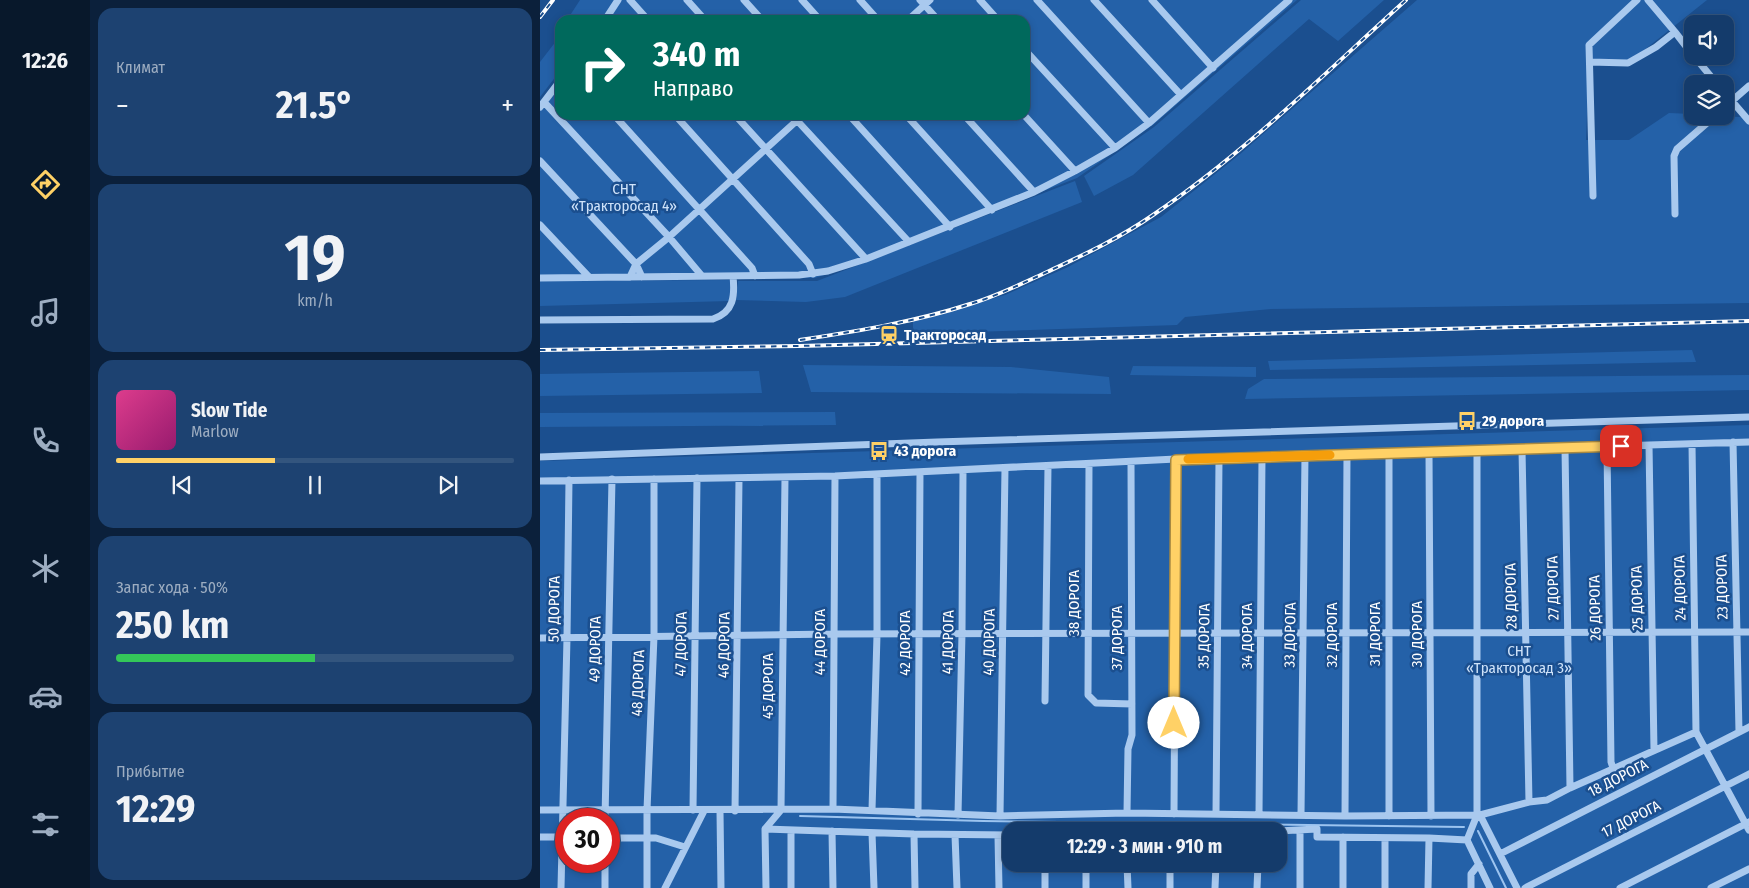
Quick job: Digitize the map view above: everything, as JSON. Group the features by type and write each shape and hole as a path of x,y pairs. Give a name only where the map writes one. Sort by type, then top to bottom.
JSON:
{"street":[{"path":"608,15 618,0"},
{"path":"630,0 644,15"},
{"path":"687,0 700,15"},
{"path":"744,0 758,15"},
{"path":"802,0 816,15"},
{"path":"860,0 874,15"},
{"path":"980,0 994,15"},
{"path":"1037,0 1149,123"},
{"path":"1094,0 1181,95"},
{"path":"1152,0 1213,68"},
{"path":"540,278 813,274 866,259 1034,192 1114,148 1149,123 1289,0"},
{"path":"1593,196 1589,45 1637,0"},
{"path":"1648,0 1684,44"},
{"path":"912,15 924,2 934,15"},
{"path":"1590,62 1628,64 1656,47 1675,32"},
{"path":"1030,56 1114,148"},
{"path":"1701,65 1710,75"},
{"path":"1734,99 1749,86"},
{"path":"555,88 542,105 555,119"},
{"path":"1734,103 1749,121"},
{"path":"556,120 669,237 702,276"},
{"path":"619,120 700,208 752,268 755,276"},
{"path":"680,120 809,264 813,274"},
{"path":"740,120 866,259"},
{"path":"630,277 636,264 669,237 766,149 794,120"},
{"path":"800,120 909,242"},
{"path":"854,120 950,227"},
{"path":"911,120 992,210"},
{"path":"969,120 1034,192"},
{"path":"1029,120 1075,171"},
{"path":"1675,214 1674,156 1677,149 1705,125"},
{"path":"540,161 636,264 642,277"},
{"path":"540,225 589,278"},
{"path":"540,320 713,319 721,316 731,305 735,292 733,276"},
{"path":"540,457 947,442 1749,417"},
{"name":"23 ДОРОГА","path":"1733,442 1739,732"},
{"path":"540,481 785,478 1176,460 1749,442"},
{"name":"24 ДОРОГА","path":"1692,444 1696,732"},
{"name":"25 ДОРОГА","path":"1649,445 1654,750"},
{"name":"26 ДОРОГА","path":"1607,447 1611,762 1613,768"},
{"name":"27 ДОРОГА","path":"1565,448 1570,788"},
{"name":"28 ДОРОГА","path":"1522,450 1529,802"},
{"path":"1467,840 1478,815 1477,451"},
{"name":"30 ДОРОГА","path":"1429,452 1431,816"},
{"name":"31 ДОРОГА","path":"1389,453 1389,816"},
{"name":"32 ДОРОГА","path":"1345,816 1347,454"},
{"name":"33 ДОРОГА","path":"1301,815 1305,456"},
{"name":"34 ДОРОГА","path":"1259,815 1262,457"},
{"name":"35 ДОРОГА","path":"1216,814 1219,459"},
{"path":"1174,814 1176,460"},
{"name":"37 ДОРОГА","path":"1127,814 1128,749 1132,735 1131,462"},
{"name":"38 ДОРОГА","path":"1089,465 1088,695 1096,703 1132,704"},
{"path":"1045,701 1048,466"},
{"name":"40 ДОРОГА","path":"1000,816 1005,468"},
{"name":"41 ДОРОГА","path":"958,815 963,470"},
{"name":"42 ДОРОГА","path":"918,814 920,472"},
{"path":"872,810 877,635 877,474"},
{"name":"44 ДОРОГА","path":"833,809 835,476"},
{"name":"47 ДОРОГА","path":"693,810 697,478"},
{"name":"45 ДОРОГА","path":"781,810 785,478"},
{"name":"49 ДОРОГА","path":"605,808 612,479"},
{"name":"48 ДОРОГА","path":"646,888 654,636 654,479"},
{"name":"46 ДОРОГА","path":"735,810 740,479"},
{"name":"50 ДОРОГА","path":"562,808 569,480"},
{"path":"540,638 962,633 1304,632 1478,634 1749,632"},
{"name":"18 ДОРОГА","path":"1500,854 1749,727"},
{"path":"620,810 833,809 1000,816 1127,814 1478,815 1529,802 1547,800 1613,768 1696,732 1748,825 1620,888"},
{"name":"17 ДОРОГА","path":"1525,888 1749,774"},
{"path":"540,810 555,810"},
{"path":"766,888 766,829 781,810"},
{"path":"665,888 704,811"},
{"path":"720,811 721,888"},
{"path":"1478,815 1517,888"},
{"path":"766,829 1002,836"},
{"path":"1287,831 1317,829 1317,837 1467,840"},
{"path":"791,830 791,888"},
{"path":"1300,830 1300,888"},
{"path":"832,831 833,888"},
{"path":"872,833 874,888"},
{"path":"914,834 915,888"},
{"path":"955,835 957,888"},
{"path":"998,836 999,888"},
{"path":"540,837 555,838"},
{"path":"1342,837 1342,888"},
{"path":"620,838 656,838 685,847"},
{"path":"1385,838 1385,888"},
{"path":"1428,888 1429,838"},
{"path":"1467,840 1490,888"},
{"path":"1471,888 1471,874 1479,864"},
{"path":"1711,888 1749,869"},
{"path":"1046,872 1046,888"},
{"path":"1086,872 1086,888"},
{"path":"1127,872 1128,888"},
{"path":"1170,872 1170,888"},
{"path":"1215,888 1216,872"},
{"path":"1258,872 1258,888"},
{"name":"50 ДОРОГА","path":"561,888 562,873"},
{"path":"605,873 605,888"}],"green space":[{"name":"СНТ «Тракторосад 4»","path":"580,0 1297,0 1153,125 1077,178 862,262 815,278 540,279 540,102 555,82 555,120 1030,120 1030,15 570,15"},
{"path":"1301,0 1384,0 1338,41 1309,19 1133,175 1094,196 1084,176 1154,127"},
{"path":"1417,0 1707,0 1688,15 1684,15 1684,18 1628,63 1589,62 1586,140 1629,140 1669,113 1684,114 1684,125 1734,125 1734,117 1743,117 1749,124 1749,303 1271,309 1185,317 1177,325 913,334 913,321 1005,295 1068,267 1161,217 1239,155"},
{"path":"555,42 555,78 540,97 540,62"},
{"path":"1075,181 1082,202 845,297 806,302 736,300 738,281 817,281"},
{"path":"731,280 730,301 540,306 540,281"},
{"path":"1692,350 1696,362 1270,370 1268,361"},
{"path":"803,365 1011,367 1109,377 1111,394 811,392"},
{"path":"1133,366 1256,367 1256,377 1130,375"},
{"path":"759,371 762,393 540,396 540,374"},
{"path":"1749,375 1749,390 1245,399 1248,389 1264,379"},
{"path":"835,412 836,425 540,427 540,413"},
{"name":"СНТ «Тракторосад 3»","path":"1749,425 1749,888 540,888 540,461"}],"waterway":[{"path":"800,816 983,821 1464,827"},
{"path":"1478,831 1506,888"}],"railway":[{"path":"540,17 553,0"},
{"path":"800,340 907,321 980,301 1028,281 1114,239 1153,215 1220,166 1283,112 1406,0"},
{"path":"540,350 799,346 1749,321"}],"slow traffic":[{"path":"1188,459 1330,455"}],"place":[{"name":"Тракторосад","path":"889,335"},
{"name":"29 дорога","path":"1467,421"},
{"name":"43 дорога","path":"879,451"}],"route":[{"path":"1174,723 1176,460 1621,446"}]}
